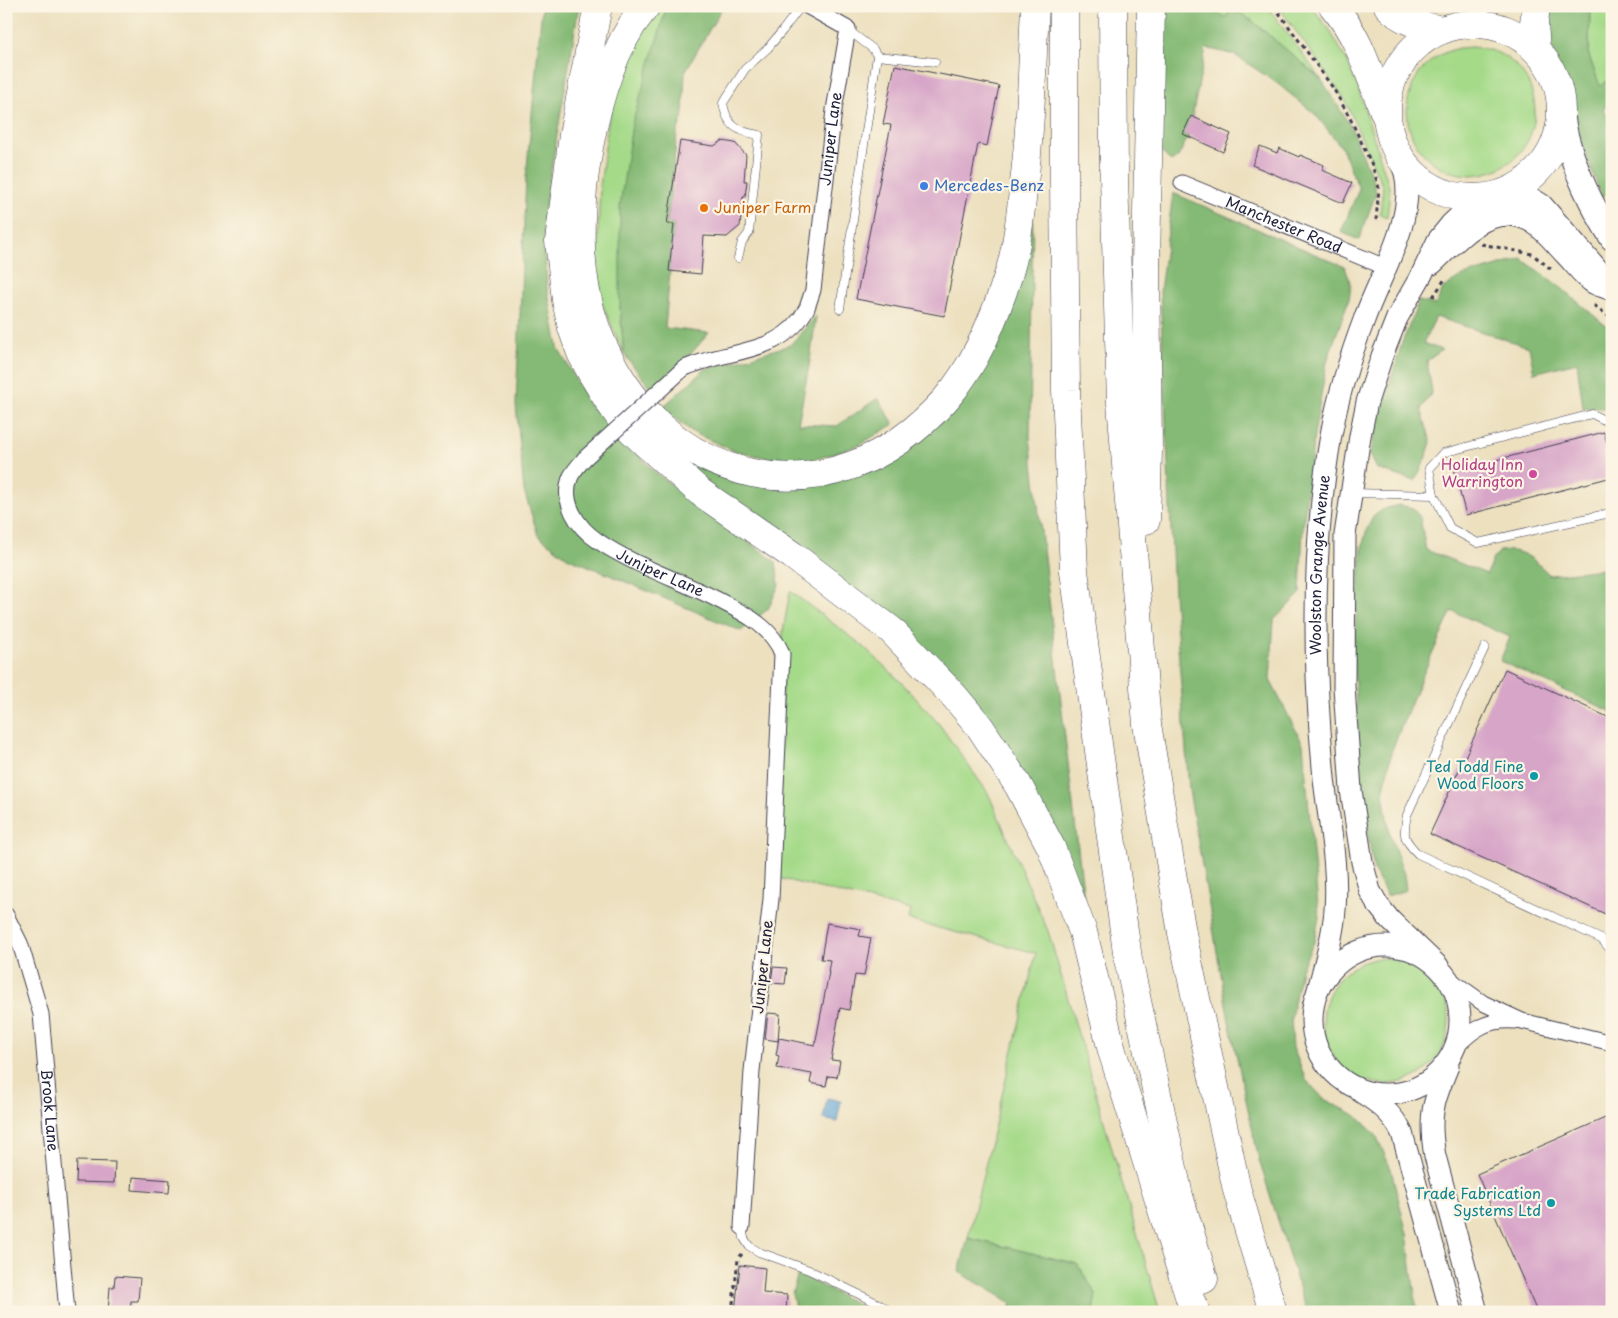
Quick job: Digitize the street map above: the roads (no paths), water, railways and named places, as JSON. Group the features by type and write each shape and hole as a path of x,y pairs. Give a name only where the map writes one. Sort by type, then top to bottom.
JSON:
{"highway":[{"path":"598,6 573,135 559,240 566,300 572,328 581,353 599,386 623,422 672,467 700,492 792,555 891,630 955,697 980,727 1018,785 1051,847 1082,932 1112,1051 1190,1299 1196,1312"},
{"path":"645,8 632,25 615,58 604,86 589,144 584,182 581,254 589,305 597,331 612,362 640,406 660,426 684,444 708,458 730,467 764,475 793,477 844,469 891,447 919,426 946,399 967,370 982,342 998,306 1010,270 1019,228 1027,160 1035,6"},
{"path":"1064,6 1066,390 1074,571 1128,958 1179,1196 1213,1312"},
{"path":"1113,6 1114,177 1121,402 1147,724 1182,933 1237,1190 1273,1312"},
{"path":"1141,642 1148,451 1146,265 1151,6"},
{"path":"1333,6 1361,50 1371,73 1387,120 1390,137 1397,153 1409,170 1425,184 1459,198 1475,199 1501,194 1523,184 1532,177 1548,158 1558,137 1561,108 1557,85 1552,72 1536,50 1516,35 1495,27 1472,25 1446,29 1410,22 1392,11 1388,6"},
{"path":"1387,120 1388,96 1391,83 1403,60 1419,43 1446,29 1475,6"},
{"path":"1536,6 1534,23 1536,50"}],"main road":[{"path":"1561,108 1567,139 1580,174 1597,212 1612,238"},
{"name":"Woolston Grange Avenue","path":"1318,990 1332,935 1335,892 1335,864 1325,792 1317,670 1316,593 1321,522 1330,443 1349,363 1364,319 1402,226 1406,202 1405,174 1397,153"},
{"path":"1501,194 1533,201 1541,206 1612,289"},
{"name":"Woolston Grange Avenue","path":"1444,973 1390,920 1378,905 1370,891 1362,862 1352,790 1344,687 1345,535 1367,402 1382,356 1398,318 1438,240 1451,224 1465,211 1501,194"},
{"path":"1422,274 1478,223 1510,215 1533,223 1592,282 1612,289"},
{"path":"1451,1312 1402,1133 1389,1112 1334,1073 1323,1059 1315,1043 1312,1025 1313,1007 1318,990 1331,970 1350,955 1372,947 1396,946 1418,953 1444,973 1457,995 1461,1012 1460,1030 1435,1098 1431,1117 1431,1134 1434,1156 1477,1312"},
{"path":"1349,1084 1370,1093 1394,1094 1416,1088 1436,1076 1453,1053"}],"street":[{"path":"807,6 848,29"},
{"name":"Juniper Lane","path":"742,1227 752,1072 771,899 782,654 779,645 773,637 763,627 739,610 713,596 636,562 597,541 586,532 571,511 568,488 571,478 585,458 683,369 698,362 761,347 777,340 795,325 807,308 813,290 834,110 848,29"},
{"name":"Manchester Road","path":"1182,183 1385,267"},
{"name":"Brook Lane","path":"6,915 20,943 41,1014 67,1312"},
{"path":"1444,973 1483,1003 1522,1021"},
{"path":"1453,1053 1470,1033 1482,1026 1506,1020 1522,1021 1612,1042"}],"lane":[{"path":"738,258 742,242 749,233 758,135 744,133 731,125 723,103 746,69 768,48 801,6"},
{"path":"840,309 877,56 873,49 848,29"},
{"path":"877,56 935,62"},
{"path":"1612,426 1610,423 1592,414 1443,453 1429,468 1434,495 1450,528 1478,543 1612,511"},
{"path":"1351,493 1434,495"},
{"path":"1485,646 1407,815 1404,833 1406,843 1418,854 1602,939 1612,950"},
{"path":"742,1227 744,1238 749,1246 759,1252 810,1270 892,1312"}],"water":[{"path":"827,1098 841,1101 837,1122 823,1119"}],"place":[{"name":"Mercedes-Benz","path":"924,186"},
{"name":"Juniper Farm","path":"704,208"},
{"name":"Holiday Inn Warrington","path":"1533,474"},
{"name":"Ted Todd Fine Wood Floors","path":"1534,776"},
{"name":"Trade Fabrication Systems Ltd","path":"1551,1203"}]}
